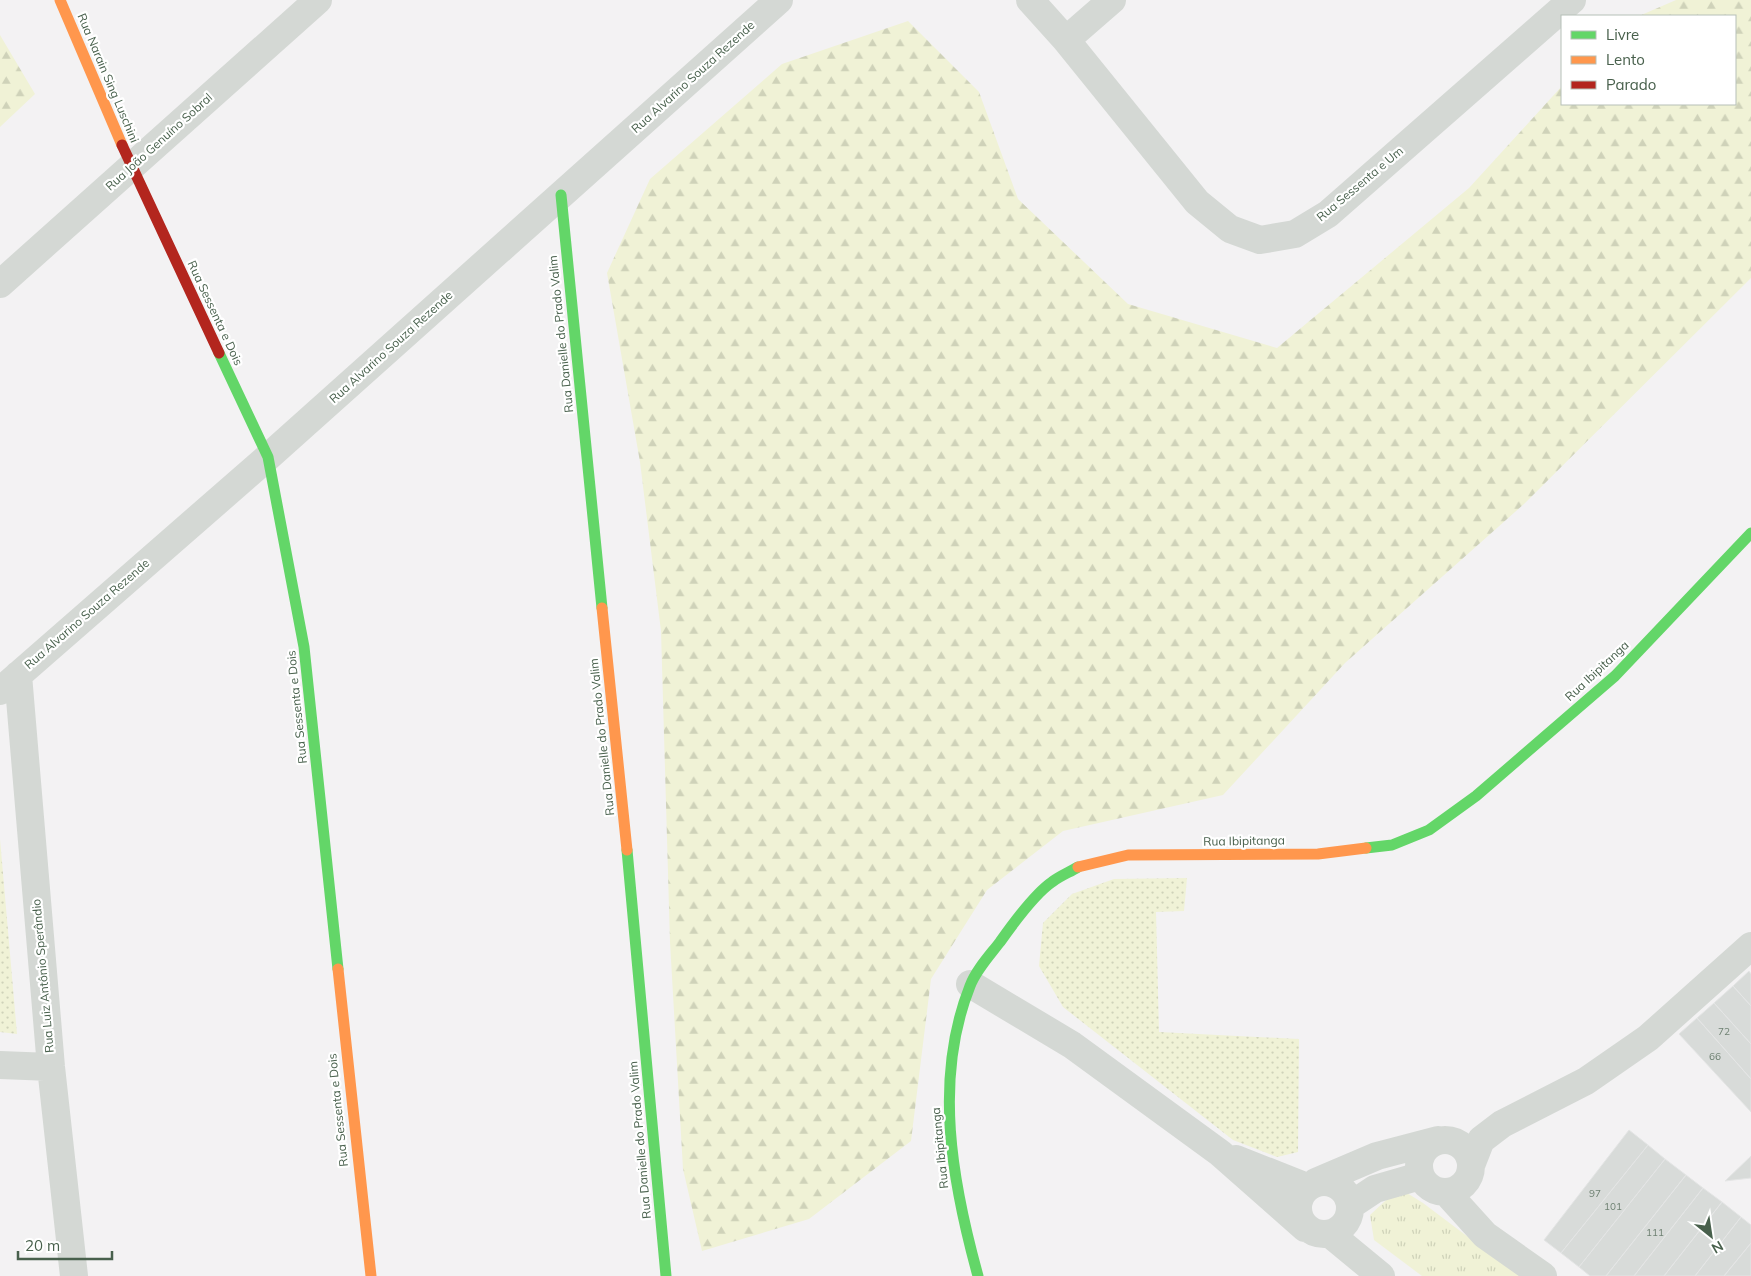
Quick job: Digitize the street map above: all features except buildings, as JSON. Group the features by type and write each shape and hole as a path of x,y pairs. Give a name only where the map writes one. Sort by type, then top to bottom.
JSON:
{"street":[{"name":"Rua Narain Sing Luschini","path":"60,0 131,167"},
{"name":"Rua João Genuíno Sobral","path":"0,284 318,0"},
{"name":"Rua Alvarino Souza Rezende","path":"9,683 268,457 780,0"},
{"path":"1030,0 1066,40 1112,0"},
{"name":"Rua Sessenta e Um","path":"1066,40 1197,202 1230,229 1260,240 1295,234 1328,214 1572,0"},
{"name":"Rua Sessenta e Dois","path":"131,167 268,457 304,647 371,1276"},
{"name":"Rua Danielle do Prado Valim","path":"561,195 640,983 666,1276"},
{"name":"Rua Ibipitanga","path":"978,1276 965,1230 953,1164 948,1108 953,1045 970,984 1009,929 1051,882 1084,864 1128,856 1318,854 1392,845 1429,830 1476,796 1615,676 1751,533"},
{"name":"Rua Luiz Antônio Sperândio","path":"9,683 74,1276"},
{"path":"1537,1107 1503,1113 1428,1146 1421,1155 1418,1165 1420,1176 1426,1185 1436,1191 1447,1193 1460,1188 1471,1171 1481,1140 1502,1124 1537,1107 1586,1080 1648,1038 1751,946"},
{"path":"970,984 1072,1045 1220,1153 1333,1221 1378,1274"},
{"path":"0,1065 50,1067"},
{"path":"1420,1176 1375,1189 1333,1221 1299,1218 1297,1207 1300,1196 1312,1185 1377,1156 1445,1140 1466,1150 1478,1206 1505,1249"},
{"path":"1220,1153 1312,1185 1332,1182 1345,1190 1333,1221"},
{"path":"1447,1193 1485,1235 1543,1276"}],"green space":[{"path":"1676,0 1751,0 1751,278 1524,504 1345,663 1223,795 1063,831 987,890 931,979 911,1141 809,1219 702,1251 683,1169 670,942 661,631 640,462 607,273 650,179 782,64 908,21 979,92 1018,199 1128,304 1277,348 1469,188 1561,87 1561,105 1736,105 1736,15 1641,15"},
{"path":"0,35 35,94 0,127"},
{"path":"0,839 17,1034 0,1032"},
{"path":"1187,878 1184,911 1156,912 1159,1032 1299,1039 1298,1152 1277,1157 1233,1140 1063,1007 1039,966 1043,923 1072,894 1114,879"},
{"path":"1399,1188 1423,1203 1520,1276 1422,1276 1374,1240 1370,1215"}],"traffic: fast":[{"path":"561,195 602,608"},
{"path":"219,353 268,457 304,647 338,969"},
{"path":"1366,848 1392,845 1429,830 1476,796 1615,676 1751,533"},
{"path":"627,850 666,1276"},
{"path":"978,1276 961,1204 950,1131 949,1094 952,1057 959,1021 970,986 976,974 1018,918 1046,887 1078,867"}],"traffic: slow":[{"path":"60,0 122,145"},
{"path":"602,608 627,850"},
{"path":"1078,867 1128,855 1318,854 1366,848"},
{"path":"338,969 371,1276"}],"traffic: jam":[{"path":"122,145 219,353"}]}
